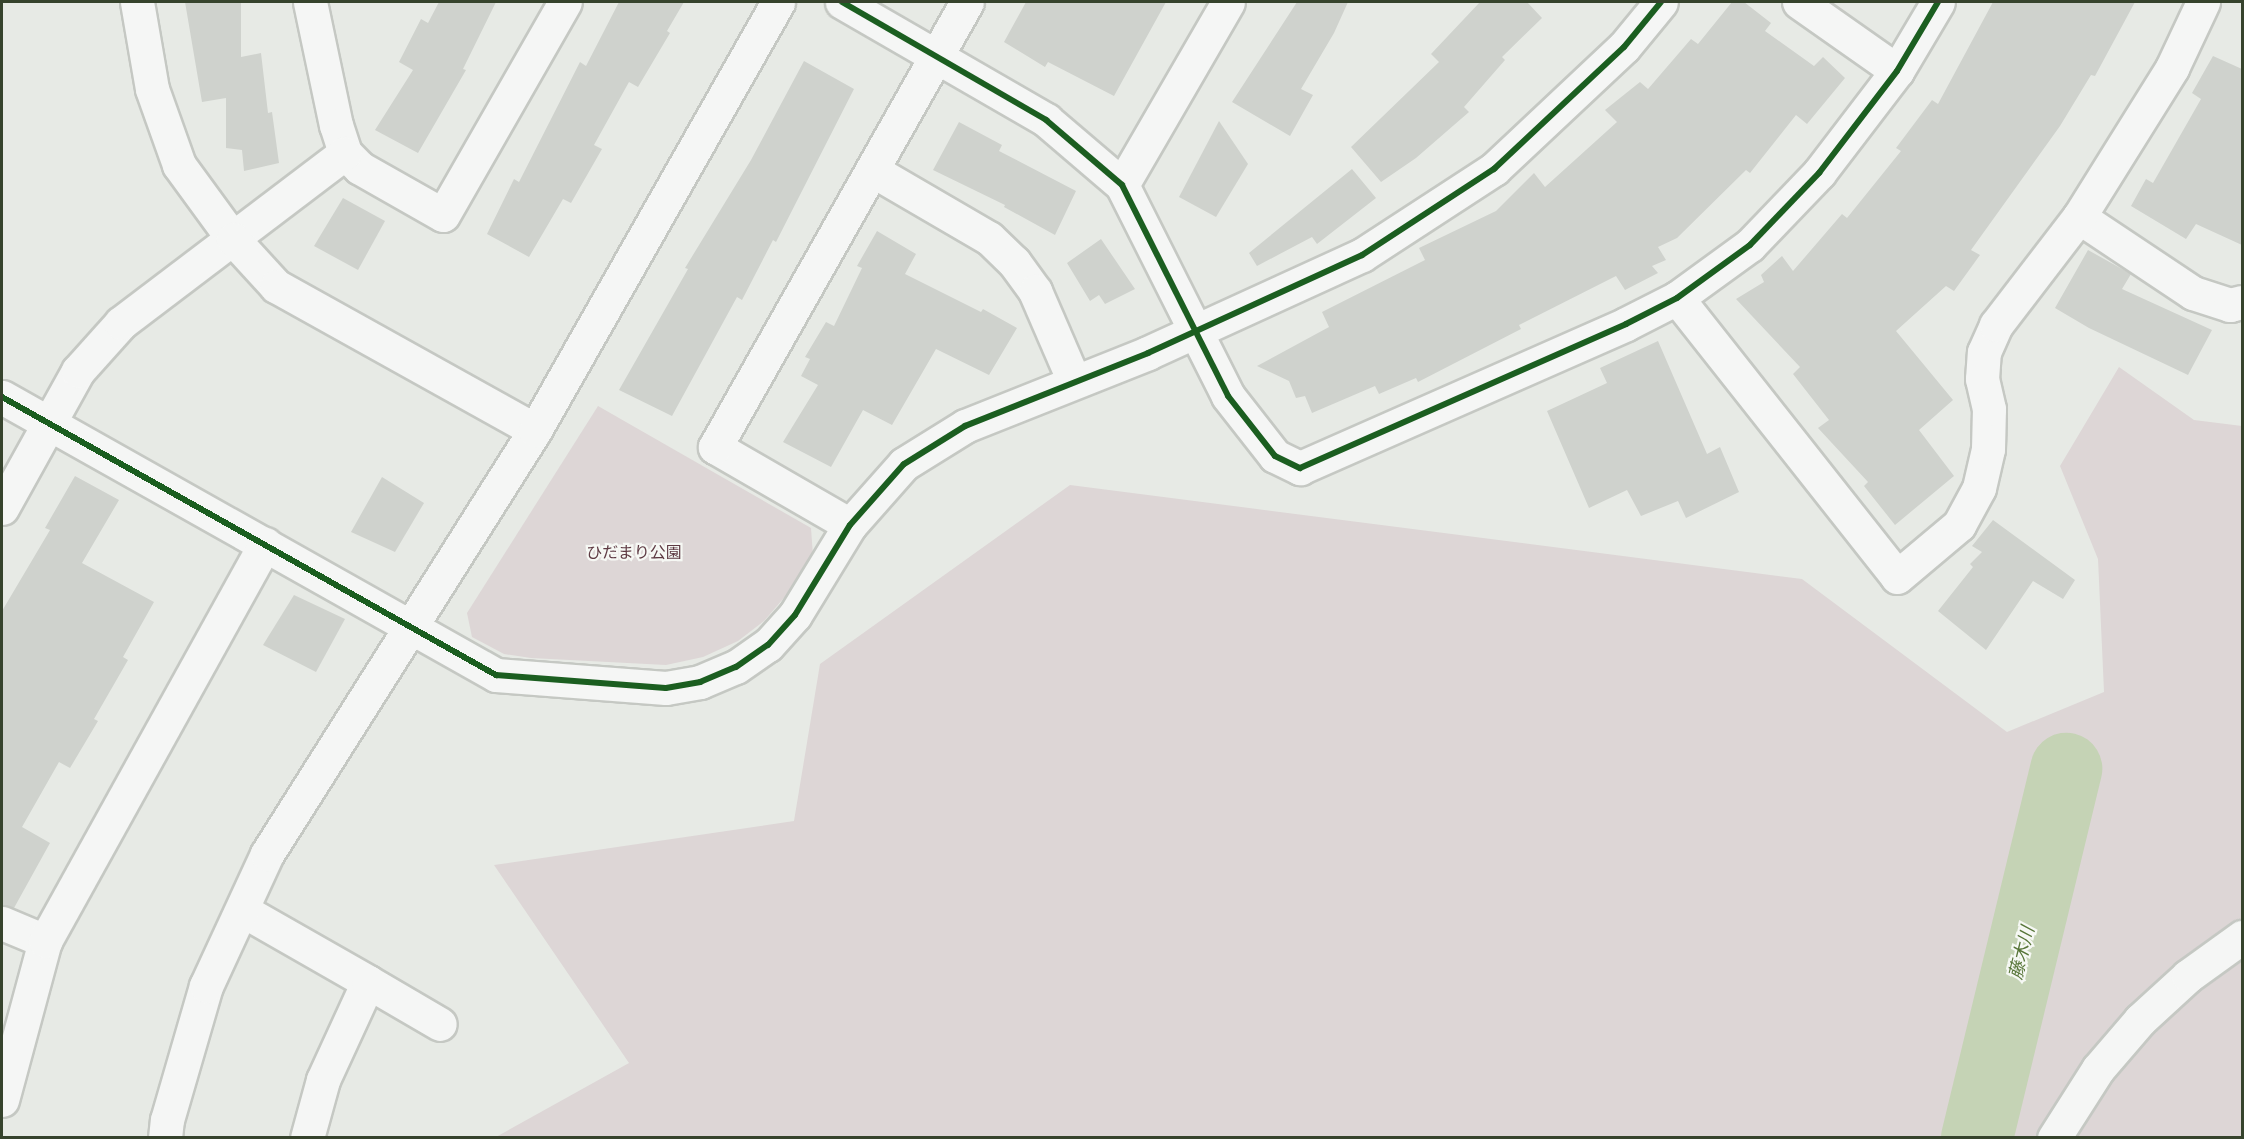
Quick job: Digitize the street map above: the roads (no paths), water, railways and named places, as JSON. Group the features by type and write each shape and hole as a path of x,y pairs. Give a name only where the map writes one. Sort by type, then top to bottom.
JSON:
{"street":[{"path":"137,2 152,89 178,165 233,239 276,286 535,430"},
{"path":"310,2 336,125 345,153 360,168 443,215 565,2"},
{"path":"165,1137 167,1120 206,986 267,854 535,430 778,2"},
{"path":"842,2 1046,120 1122,185 1228,396 1275,456 1300,468 1626,324 1677,298 1750,245 1819,173 1897,71 1938,2"},
{"path":"850,525 716,447 967,2"},
{"path":"1122,185 1228,2"},
{"path":"2,397 496,675 666,688 700,682 735,667 768,645 795,615 850,525 904,464 965,426 1197,332 1362,255 1494,169 1624,47 1661,2"},
{"path":"1799,2 1897,71"},
{"path":"1677,298 1897,577 1959,525 1979,488 1988,449 1989,409 1982,380 1984,352 1996,325 2079,217 2172,68 2203,2"},
{"path":"2,508 78,371 121,323 345,153"},
{"path":"872,170 989,238 1014,262 1035,291 1074,381"},
{"path":"2079,217 2193,293 2230,305 2242,302"},
{"path":"2,1100 45,941 265,544"},
{"path":"242,910 440,1024"},
{"path":"2,923 45,941"},
{"path":"2054,1137 2098,1069 2140,1020 2188,976 2242,937"},
{"path":"307,1137 323,1080 368,982"}],"waterway":[{"name":"藤木川","path":"1977,1138 2066,769"}],"park label":[{"name":"ひだまり公園","path":"634,553"}]}
